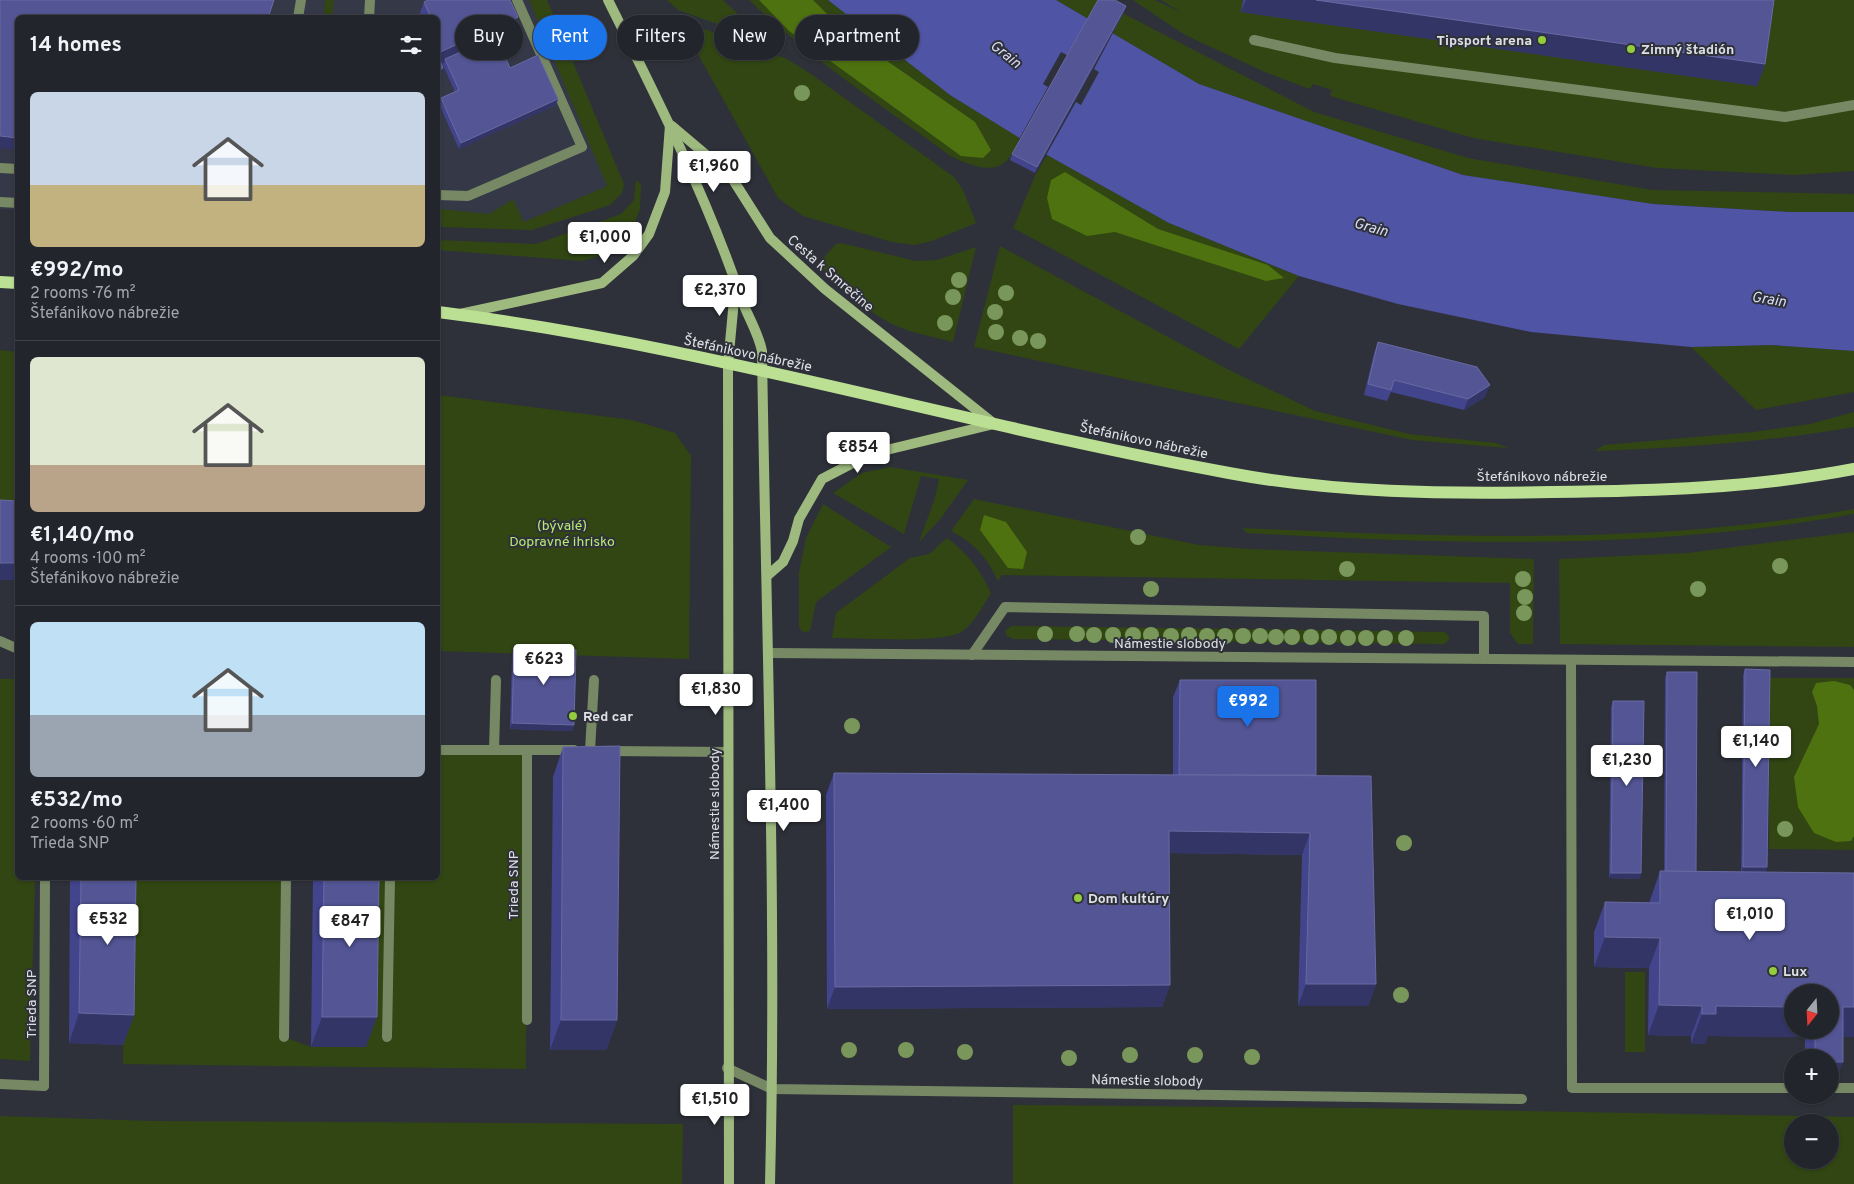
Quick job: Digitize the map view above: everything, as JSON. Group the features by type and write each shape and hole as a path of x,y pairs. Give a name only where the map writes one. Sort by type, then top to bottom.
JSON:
{"main road":[{"path":"0,282 15,283"},
{"name":"Štefánikovo nábrežie","path":"440,312 583,334 762,371 994,424 1231,474 1355,490 1604,492 1748,482 1854,469"}],"street":[{"path":"298,15 301,0"},
{"path":"369,15 370,0"},
{"path":"440,195 468,196 582,147 517,0"},
{"name":"Cesta k Smrečine","path":"608,0 670,124 732,270 740,297 759,337 762,371"},
{"path":"1254,40 1335,58 1784,118 1854,105"},
{"path":"457,314 602,283 633,256 649,234 664,192 670,124"},
{"name":"Cesta k Smrečine","path":"670,124 730,175 770,238 798,264 825,289 994,424"},
{"path":"0,168 15,169"},
{"path":"0,202 15,203"},
{"name":"Cesta k Smrečine","path":"728,364 736,296 732,270"},
{"name":"Námestie slobody","path":"728,364 728,1184"},
{"path":"762,371 769,653 772,1089 770,1184"},
{"path":"768,575 783,562 793,541 798,519 822,479 870,454 994,424"},
{"path":"972,655 1005,607 1484,616 1484,659"},
{"path":"0,641 15,648"},
{"name":"Námestie slobody","path":"769,653 1854,662"},
{"path":"1571,660 1572,1088 1784,1088"},
{"path":"494,750 496,680"},
{"path":"590,751 594,680"},
{"path":"440,750 728,752"},
{"name":"Trieda SNP","path":"526,1020 527,750"},
{"name":"Trieda SNP","path":"0,1084 44,1086 45,880"},
{"path":"284,1037 286,880"},
{"path":"387,1038 390,880"},
{"path":"727,1068 772,1089"},
{"path":"1839,1088 1854,1088"},
{"name":"Námestie slobody","path":"772,1089 1522,1099"}],"shaded area":[{"path":"0,0 534,0 540,15 533,15 533,60 560,60 616,190 530,226 440,221 440,15 15,15 15,210 0,209"}],"green space":[{"path":"325,0 334,0 332,15 324,15"},
{"path":"529,0 547,0 553,15 535,15"},
{"path":"667,0 723,0 739,15 714,15 714,23 704,19 704,15 692,15 678,10"},
{"path":"749,0 828,0 847,15 795,15 795,41 785,32 785,15 765,15"},
{"path":"759,0 813,0 828,15 795,15 795,35 785,27 785,15 774,15"},
{"path":"1056,0 1097,0 1314,112 1468,158 1652,190 1854,194 1854,212 1789,212 1652,204 1463,175 1199,84"},
{"name":"Tipsport arena","path":"1133,0 1155,0 1182,13 1161,0 1854,0 1854,171 1795,175 1657,168 1473,138 1330,96 1332,90 1313,84 1310,89 1267,73 1185,35"},
{"path":"704,29 714,33 714,60 785,60 785,58 811,74 954,177 963,190 976,223 932,241 915,245 892,242 803,216 778,198 701,60 704,60"},
{"path":"554,60 572,60 624,184 622,193 610,205 532,230 440,227 441,209 489,214 513,199 524,222 607,186"},
{"path":"820,60 905,60 950,95 1020,138 1008,159 995,167 979,167 963,162 949,155"},
{"path":"829,60 886,60 975,122 991,150 983,158 961,156"},
{"path":"1047,155 1169,223 1299,276 1239,349 1013,228 1035,176"},
{"path":"1065,172 1158,229 1268,265 1284,278 1266,281 1115,232 1087,236 1052,219 1047,198 1051,180"},
{"path":"636,180 641,184 640,209 631,233 614,252 582,261 440,250 440,240 536,244 621,214 634,200"},
{"path":"841,243 916,261 937,260 976,247 953,342 900,327 874,313 857,300 818,264 836,244"},
{"path":"1000,246 1229,370 1315,411 1409,434 1496,443 1508,448 1412,440 974,347"},
{"path":"1771,345 1854,351 1854,392 1756,410 1691,347"},
{"path":"0,350 15,352 15,518 0,517"},
{"name":"(bývalé) Dopravné ihrisko","path":"440,395 632,420 675,433 691,456 689,659 440,651"},
{"path":"1854,412 1854,427 1789,437 1725,444 1595,451 1604,445 1753,432 1810,424"},
{"path":"890,467 968,480 941,518 919,542 935,498 939,479 921,476 904,534 833,493 862,473"},
{"path":"974,499 1199,545 1249,549 1534,559 1533,644 1518,644 1510,633 1510,583 1002,575 998,581 989,564 979,552 967,541 951,531"},
{"path":"823,504 891,547 816,602 810,631 803,632 799,627 799,573 806,538"},
{"path":"1854,509 1854,514 1779,526 1703,534 1551,542 1475,542 1323,537 1247,533 1242,528 1472,536 1625,534 1702,529 1778,521"},
{"path":"984,515 1006,522 1027,552 1023,569 1008,568 980,530"},
{"path":"1854,532 1854,647 1560,644 1559,559 1687,553"},
{"path":"947,538 973,562 991,593 975,618 963,631 939,638 921,639 832,638 836,613 910,558 929,554"},
{"path":"1012,626 1445,632 1450,638 1445,644 1013,639 1006,635 1006,630"},
{"path":"1770,678 1854,678 1854,850 1769,849"},
{"path":"0,679 15,679 15,880 35,880 30,1061 0,1059"},
{"path":"1834,681 1850,685 1854,690 1854,836 1851,841 1836,842 1814,833 1798,807 1794,777 1819,724 1817,706 1812,692 1816,683"},
{"path":"440,750 527,750 526,1069 123,1064 125,880 286,880 284,1037 311,1047 368,880 440,880"},
{"path":"1625,972 1645,972 1645,1052 1625,1052"},
{"path":"1013,1105 1361,1108 1784,1116 1784,1169 1839,1169 1839,1117 1854,1117 1854,1184 1013,1184"},
{"path":"0,1116 152,1121 683,1124 682,1184 0,1184"}],"water":[{"name":"Grain","path":"828,0 1056,0 1199,84 1463,175 1653,204 1789,212 1854,212 1854,351 1772,345 1691,347 1531,332 1398,304 1299,276 1169,223 1047,155 950,95 905,60 919,60 919,15 847,15"}],"pier":[{"path":"1089,16 1114,31 1094,69 1099,72 1081,105 1076,102 1045,157 1018,141 1048,87 1043,84 1061,52 1067,55"}],"building":[{"path":"0,0 274,0 269,15 15,15 15,138 0,136"},
{"path":"428,0 510,0 517,15 455,15 455,45 440,52 440,15 430,15 424,2"},
{"path":"1098,0 1115,0 1126,6 1037,167 1012,154"},
{"path":"1316,0 1774,0 1765,64"},
{"path":"455,54 455,60 506,60 510,68 533,57 533,60 540,60 558,99 461,143 441,98 459,90 445,59"},
{"path":"1378,342 1477,367 1490,385 1468,399 1394,380 1391,390 1368,384"},
{"path":"0,500 15,501 15,563 0,563"},
{"path":"514,648 576,650 574,725 512,723"},
{"path":"1745,669 1770,670 1767,867 1743,867"},
{"path":"1667,672 1697,672 1696,872 1666,871"},
{"path":"1180,680 1316,680 1316,775 1179,775"},
{"path":"1613,701 1644,701 1641,873 1611,873"},
{"path":"620,746 617,1020 561,1020 563,747"},
{"path":"834,773 1371,776 1376,984 1306,984 1310,833 1169,831 1170,985 835,987"},
{"path":"1660,871 1854,873 1854,1007 1843,1007 1843,1062 1839,1062 1839,1049 1815,1049 1815,1039 1839,1039 1839,984 1784,984 1784,1007 1716,1006 1716,1014 1702,1014 1702,1006 1659,1005 1660,938 1605,937 1605,902 1660,903"},
{"path":"81,880 136,880 134,1015 79,1013"},
{"path":"324,880 379,880 377,1017 322,1017"}],"place":[{"name":"Tipsport arena","path":"1542,40"},
{"name":"Zimný štadión","path":"1631,49"},
{"name":"Red car","path":"573,716"},
{"name":"Dom kultúry","path":"1078,898"},
{"name":"Lux","path":"1773,971"}]}
